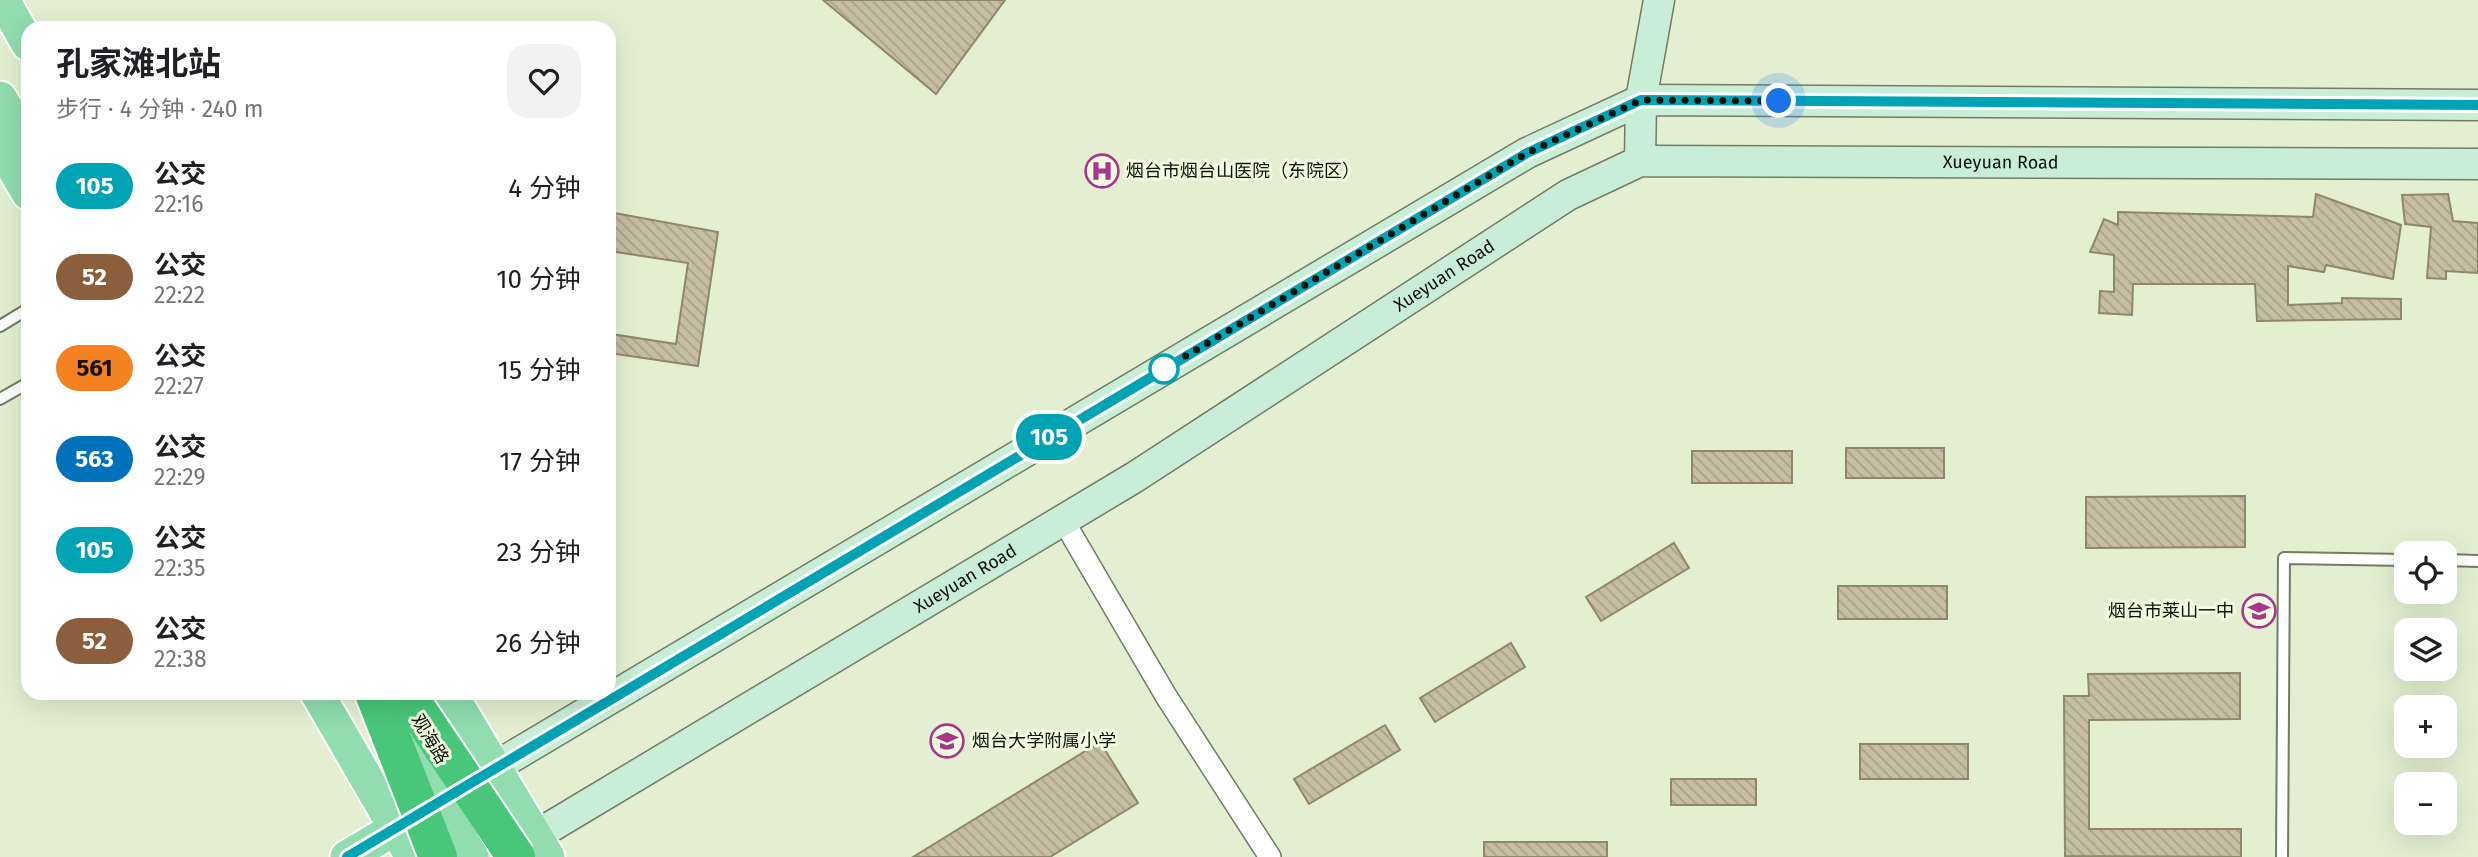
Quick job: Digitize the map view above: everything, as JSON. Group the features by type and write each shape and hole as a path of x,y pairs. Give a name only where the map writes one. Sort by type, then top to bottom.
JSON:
{"highway":[{"path":"377,700 438,857"},
{"path":"410,700 534,850"}],"main road":[{"path":"3,0 21,32"},
{"path":"17,0 30,21"},
{"path":"1640,161 1641,100 1659,0"},
{"path":"0,98 21,132"},
{"path":"616,695 1527,153 1641,100 2478,105"},
{"path":"0,145 21,181"},
{"name":"Xueyuan Road","path":"534,850 1146,470 1568,195 1640,161 2478,164"},
{"path":"321,700 412,857"},
{"name":"观海路","path":"378,700 472,857"},
{"name":"观海路","path":"408,700 500,857"},
{"path":"454,700 495,767 534,850 500,857"},
{"path":"347,857 608,700"}],"street":[{"path":"1063,520 1166,696 1270,857"}],"lane":[{"path":"0,326 21,313"},
{"path":"0,399 21,387"},
{"path":"2282,857 2284,558 2394,560"},
{"path":"2457,560 2478,561"}],"building":[{"path":"823,0 1005,0 936,94"},
{"path":"2316,194 2401,225 2393,279 2326,265 2324,272 2288,266 2288,305 2342,303 2342,298 2401,299 2401,319 2257,321 2255,284 2133,284 2132,315 2099,313 2100,291 2114,292 2114,255 2090,252 2104,219 2118,225 2118,212 2313,217"},
{"path":"2448,194 2453,221 2478,223 2478,273 2446,271 2446,279 2427,278 2431,227 2405,224 2402,195"},
{"path":"616,213 718,232 698,366 616,354 616,335 676,344 688,263 616,252"},
{"path":"1846,448 1944,448 1944,478 1846,478"},
{"path":"1692,451 1792,451 1792,483 1692,483"},
{"path":"2245,496 2245,547 2086,548 2086,497"},
{"path":"1674,543 1689,568 1601,621 1586,597"},
{"path":"1838,586 1947,586 1947,619 1838,619"},
{"path":"1511,643 1525,667 1435,722 1420,698"},
{"path":"2240,673 2240,719 2089,720 2089,829 2241,829 2241,857 2065,856 2064,696 2089,696 2088,674"},
{"path":"1385,725 1400,750 1309,804 1294,779"},
{"path":"1100,742 1138,803 1050,857 913,857"},
{"path":"1860,744 1968,744 1968,779 1860,779"},
{"path":"1671,779 1756,779 1756,805 1671,805"},
{"path":"1484,842 1607,842 1607,857 1484,857"}],"bus line":[{"name":"105","path":"616,695 1527,153 1641,100 2478,105"},
{"name":"105","path":"347,857 608,700"}],"place":[{"name":"烟台市烟台山医院（东院区）","path":"1102,171"},
{"name":"烟台市莱山一中","path":"2259,611"},
{"name":"烟台大学附属小学","path":"947,741"}],"route":[{"path":"1164,369 1527,153 1641,100 1779,101"}]}
